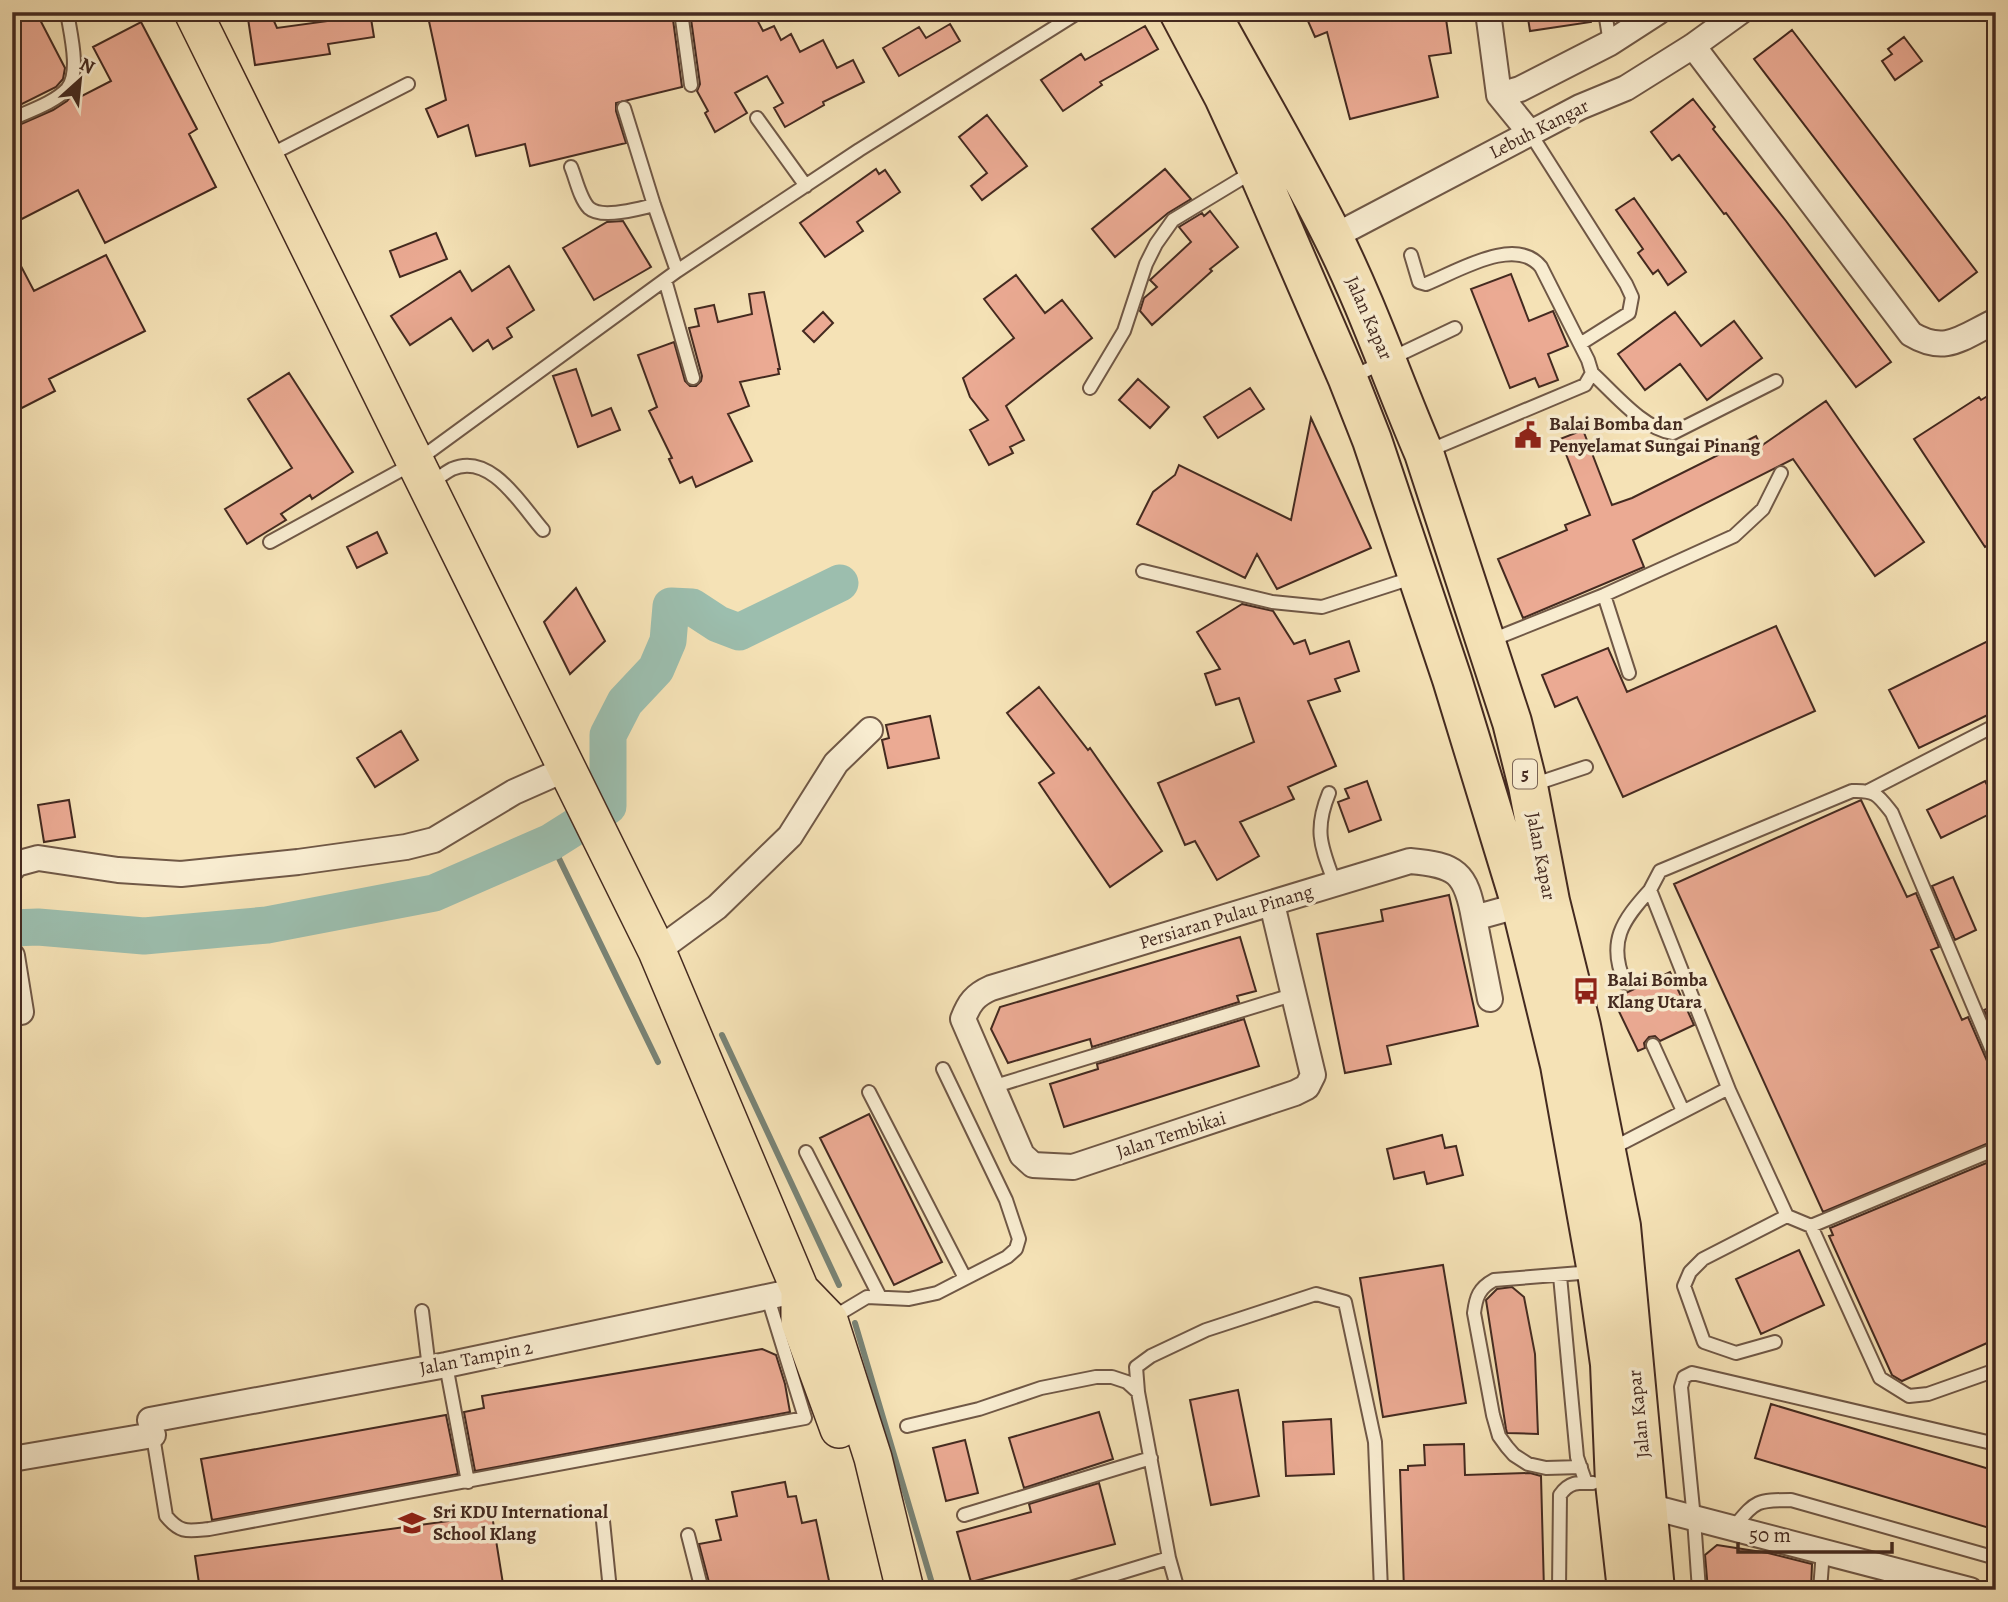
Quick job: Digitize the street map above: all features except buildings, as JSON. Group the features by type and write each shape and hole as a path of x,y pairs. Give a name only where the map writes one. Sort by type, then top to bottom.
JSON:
{"highway":[{"name":"Jalan Kapar","path":"1178,12 1224,97 1257,169 1372,440 1419,576 1521,905 1560,1065 1578,1274 1609,1364 1594,1478 1627,1590"},
{"name":"Jalan Kapar","path":"1210,12 1333,237 1389,362 1405,410 1424,453 1512,722 1528,786 1539,853 1581,1026 1621,1226 1655,1590"}],"main road":[{"path":"193,12 657,951 784,1294 800,1322 850,1461 879,1590"},
{"path":"784,1294 829,1320 873,1458 905,1590"}],"street":[{"path":"1488,12 1499,95 1530,133"},
{"path":"1499,95 1520,89 1610,43 1658,12"},
{"name":"Lebuh Kangar","path":"1333,237 1580,107 1626,88 1693,46 1740,12"},
{"path":"1693,46 1911,334 1927,343 1947,345 1996,321"},
{"path":"657,951 717,906 790,836 836,763 870,730"},
{"path":"12,869 16,864 38,858 118,870 181,874 406,847 434,840 514,793 571,779"},
{"name":"Persiaran Pulau Pinang","path":"992,1087 963,1019 969,1004 978,993 1410,862 1446,866 1464,880 1470,892 1490,999"},
{"path":"1272,904 1292,995"},
{"path":"1474,918 1521,905"},
{"path":"12,956 21,1012"},
{"name":"Jalan Tembikai","path":"992,1087 1022,1155 1033,1165 1073,1167 1307,1087 1313,1075 1292,995"},
{"name":"Jalan Tampin 2","path":"12,1459 151,1427 784,1294"},
{"path":"1648,1506 1823,1551 1914,1582 1970,1590"}],"lane":[{"path":"12,119 66,90 72,80 74,64 67,12"},
{"path":"681,12 691,85"},
{"path":"420,475 677,271 1079,12"},
{"path":"1605,12 1610,43"},
{"path":"265,158 408,84"},
{"path":"624,108 677,271"},
{"path":"757,118 806,186"},
{"path":"1530,133 1632,297 1629,313 1580,344"},
{"path":"571,167 587,207 597,212 606,214 654,205"},
{"path":"1090,388 1124,331 1146,264 1173,220 1257,169"},
{"path":"1411,255 1419,282 1426,284 1504,253 1521,253 1533,257 1541,267 1592,373 1645,423 1661,431 1673,433 1776,381"},
{"path":"665,280 693,378"},
{"path":"1348,379 1389,362 1455,328"},
{"path":"1424,453 1585,385 1592,373"},
{"path":"270,542 420,475 469,466 487,470 501,481 543,530"},
{"path":"1485,642 1604,595 1734,536 1763,509 1781,473"},
{"path":"1143,571 1272,602 1322,607 1419,576"},
{"path":"1604,595 1629,673"},
{"path":"1625,983 1616,955 1617,941 1626,921 1650,890 1660,871 1852,791 1870,790 1996,725"},
{"path":"1528,786 1586,767"},
{"path":"1870,790 1881,798 1892,813 1996,1060"},
{"path":"1329,793 1323,807 1320,843 1335,884"},
{"path":"1650,890 1729,1090 1787,1216 1811,1226 1881,1378 1909,1396 1928,1394 1996,1370"},
{"path":"992,1087 1292,995"},
{"path":"1653,1045 1683,1111"},
{"path":"829,1320 867,1297 909,1299 937,1293 1007,1257 1016,1248 1019,1240 1006,1200 943,1069"},
{"path":"1605,1152 1729,1090"},
{"path":"869,1092 965,1278"},
{"path":"1811,1226 1996,1149"},
{"path":"807,1152 880,1297"},
{"path":"1775,1342 1736,1353 1704,1342 1684,1286 1690,1272 1703,1259 1787,1216"},
{"path":"1578,1274 1494,1280 1482,1287 1476,1298 1474,1313 1499,1436 1514,1455 1528,1464 1594,1478"},
{"path":"151,1427 166,1516 175,1527 185,1531 209,1529 468,1482 805,1418 784,1294"},
{"path":"1178,1590 1169,1559 1138,1392 1136,1367 1151,1356 1206,1330 1317,1294 1345,1302 1375,1442 1381,1590"},
{"path":"422,1311 468,1482"},
{"path":"1699,1590 1681,1388 1684,1377 1692,1373 1996,1444"},
{"path":"907,1426 979,1409 1041,1388 1096,1377 1119,1379 1138,1392"},
{"path":"964,1515 1151,1458"},
{"path":"1559,1590 1560,1494 1566,1486 1594,1478"},
{"path":"1732,1528 1749,1509 1763,1500 1791,1500 1996,1558"},
{"path":"603,1521 610,1590"},
{"path":"688,1535 702,1590"},
{"path":"1821,1590 1823,1551"},
{"path":"1064,1590 1169,1559"}],"green space":[{"path":"127,1584 127,1590 12,1590 12,1589"}],"waterway":[{"path":"12,928 38,927 144,936 267,925 434,893 551,842 608,806 608,735 625,702 656,669 668,641 671,606 692,607 718,624 739,632 840,583"},
{"path":"551,842 658,1062"},
{"path":"722,1035 839,1285"},
{"path":"855,1323 934,1590"}],"place":[{"name":"Balai Bomba dan Penyelamat Sungai Pinang","path":"1528,435"},
{"name":"Balai Bomba Klang Utara","path":"1586,991"},
{"name":"Sri KDU International School Klang","path":"412,1523"}]}
